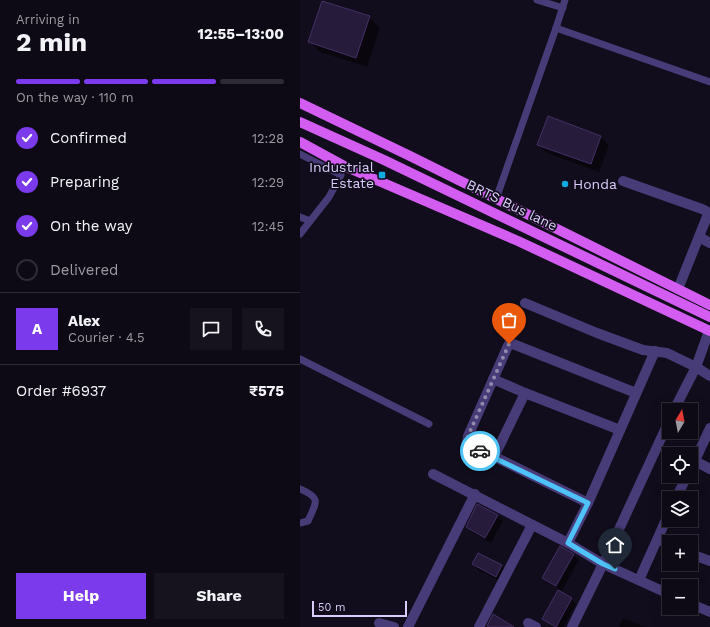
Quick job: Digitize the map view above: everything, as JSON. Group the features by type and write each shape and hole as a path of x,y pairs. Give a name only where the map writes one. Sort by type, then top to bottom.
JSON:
{"main road":[{"path":"300,104 710,305"},
{"name":"BRTS Bus lane","path":"300,122 398,167 710,317"},
{"path":"300,142 344,166 518,241 710,331"}],"street":[{"path":"623,181 706,211 708,214 678,289"},
{"path":"699,237 710,243"},
{"path":"525,303 597,333 643,350 655,350 667,353 696,367 710,376"},
{"path":"678,403 696,367 710,331"},
{"path":"588,503 470,446 467,443 493,379 509,344 513,344 636,393"},
{"path":"568,543 588,503 655,350"},
{"path":"493,379 620,430"},
{"path":"494,457 525,393"},
{"path":"698,454 710,428"},
{"path":"572,627 662,437"},
{"path":"698,466 710,469"},
{"path":"434,474 568,543 603,564 662,591"},
{"path":"408,627 475,494"},
{"path":"479,627 532,525"},
{"path":"639,580 663,527"},
{"path":"658,539 662,541"},
{"path":"698,557 710,561"},
{"path":"698,607 710,612"},
{"path":"379,623 394,627"}],"lane":[{"path":"537,0 563,8"},
{"path":"496,199 565,0"},
{"path":"556,28 710,82"},
{"path":"300,154 341,175 329,197 300,234"},
{"path":"300,217 310,221"},
{"path":"300,359 429,424"},
{"path":"300,489 311,494 316,502 308,520 300,523"}],"building":[{"path":"322,1 370,16 356,58 308,42"},
{"path":"548,116 601,136 591,164 537,145"},
{"path":"477,504 498,515 485,538 466,527"},
{"path":"560,546 574,554 556,586 542,578"},
{"path":"478,553 502,565 496,577 472,564"},
{"path":"558,590 572,598 556,627 542,619"},
{"path":"493,614 514,627 487,626"}],"way so far":[{"path":"480,451 467,443 468,436 509,344"}],"place":[{"name":"Industrial Estate","path":"382,175"},
{"name":"Honda","path":"565,184"}],"route":[{"path":"480,451 588,503 568,543 603,564 615,569"}]}
